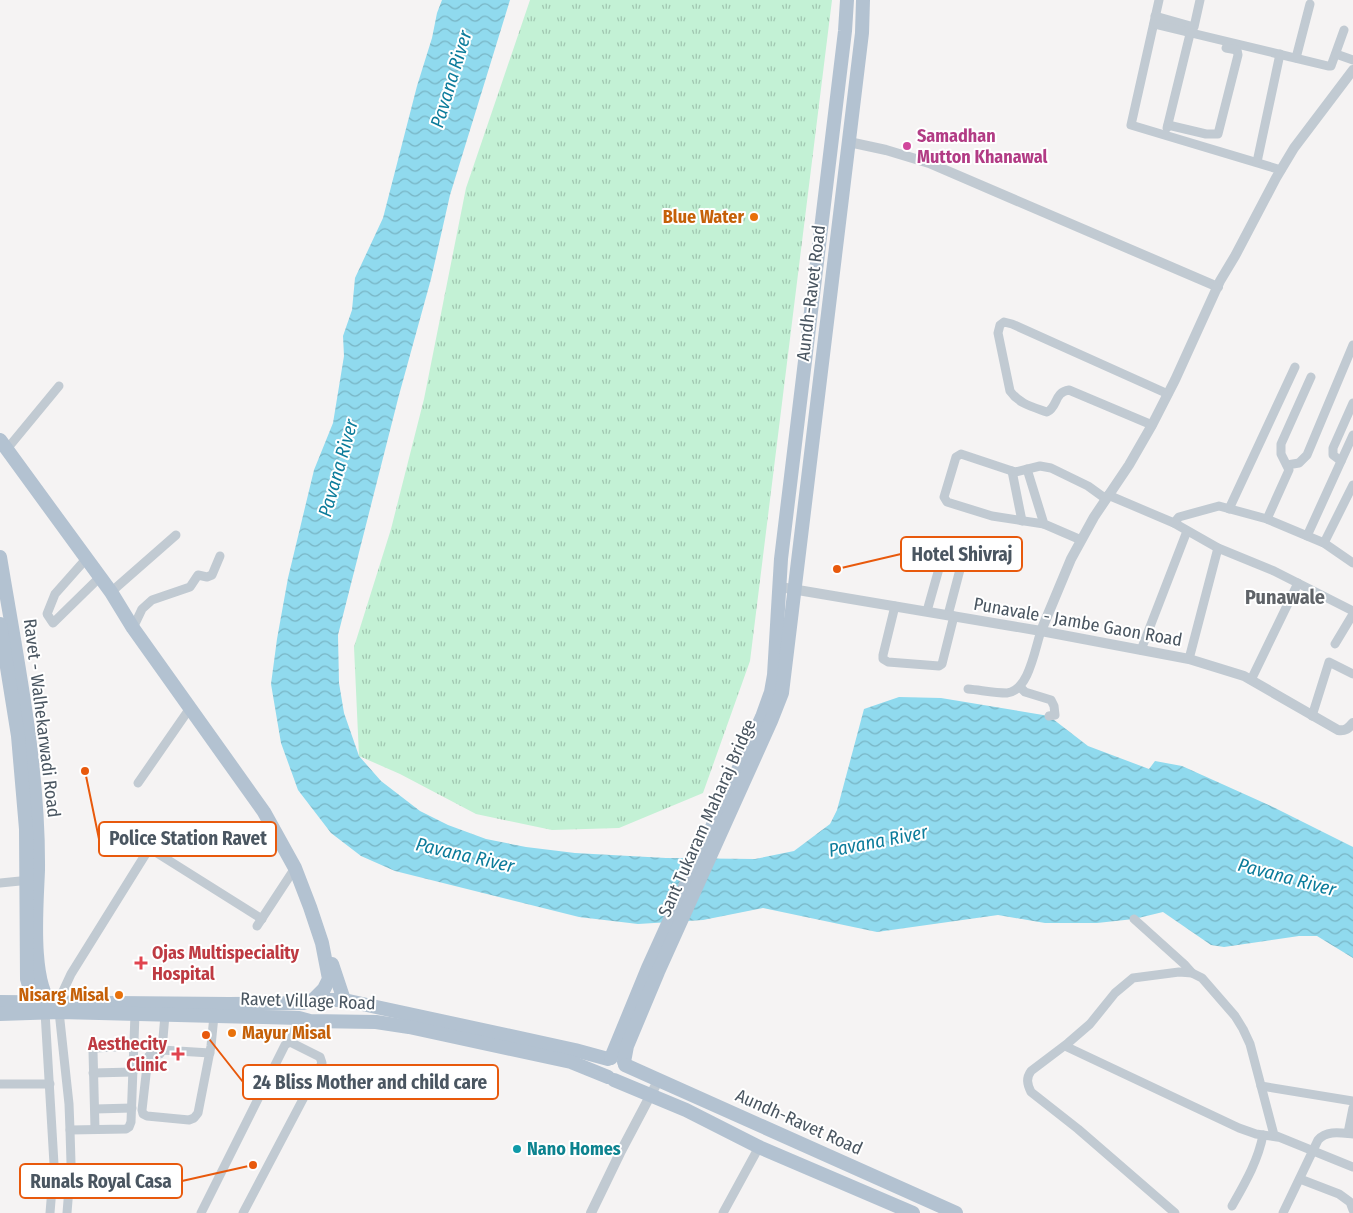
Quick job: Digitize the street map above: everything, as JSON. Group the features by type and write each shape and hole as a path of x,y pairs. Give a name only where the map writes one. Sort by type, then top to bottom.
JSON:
{"main road":[{"name":"Aundh-Ravet Road","path":"779,676 780,559 846,31 847,0"},
{"name":"Aundh-Ravet Road","path":"779,676 795,590 862,33 864,0"},
{"path":"4,444 111,592 133,628 264,812 295,868 322,943 347,1000 356,1006 352,1020"},
{"name":"Ravet - Walhekarwadi Road","path":"0,557 6,646"},
{"name":"Ravet - Walhekarwadi Road","path":"0,624 35,786 27,979 34,1002"},
{"name":"Sant Tukaram Maharaj Bridge","path":"617,1061 653,970 779,676"},
{"name":"Ravet - Walhekarwadi Road","path":"32,880 36,957 39,975 53,1007"},
{"path":"301,1018 300,1011 324,989 329,979 322,943"},
{"name":"Ravet Village Road","path":"0,1014 53,1007 347,1000 617,1061"},
{"path":"0,1002 34,1002 53,1007"},
{"name":"Ravet Village Road","path":"53,1007 135,1014 301,1018 310,1021 346,1022 352,1020 376,1022 409,1027 571,1062 611,1079"},
{"name":"Aundh-Ravet Road","path":"617,1061 956,1213"},
{"path":"617,1061 624,1075 611,1079 603,1068 617,1061"},
{"name":"Aundh-Ravet Road","path":"611,1079 686,1110 759,1147 913,1213"}],"street":[{"path":"1159,0 1131,125 1281,170"},
{"path":"1155,20 1194,27 1200,0"},
{"path":"1296,58 1310,4"},
{"path":"1155,20 1190,37 1237,50 1238,55 1218,134 1206,134 1168,125"},
{"path":"1190,37 1280,54 1323,66 1331,66 1344,30"},
{"path":"1165,136 1190,37"},
{"path":"1257,162 1280,54"},
{"path":"1336,54 1353,60"},
{"path":"968,689 1008,693 1020,687 1027,676 1041,631 1071,559 1081,540 1152,426 1218,286 1281,170 1352,69"},
{"path":"849,142 886,150 929,163 1218,286"},
{"path":"1152,426 1070,390 1064,390 1057,396 1051,410 1047,412 1023,404 1010,391 998,332 1000,326 1004,322 1012,324 1168,394"},
{"path":"1287,465 1299,463 1307,455 1353,345"},
{"path":"1229,509 1294,367"},
{"path":"1268,519 1287,474 1287,465 1281,454 1281,444 1311,377"},
{"path":"4,444 59,386"},
{"path":"1341,461 1332,455 1332,448 1353,403"},
{"path":"1307,536 1353,436"},
{"path":"1081,540 1044,524 992,516 944,499 956,457 958,455 1012,471 1040,466 1051,468 1107,497 1174,523 1218,548 1244,558 1353,610"},
{"path":"1027,468 1044,524"},
{"path":"1012,471 1022,521"},
{"path":"1324,543 1353,485"},
{"path":"1174,523 1179,517 1219,506 1268,519 1324,543 1353,562"},
{"path":"1141,650 1187,531"},
{"path":"111,592 176,535"},
{"path":"1188,659 1218,548"},
{"path":"133,628 142,609 152,600 190,587 198,575 207,577 212,575 220,556"},
{"path":"895,606 883,659 888,662 939,666 942,664 962,562 945,556 942,558 928,611"},
{"path":"86,559 55,594 48,614 53,624 100,577"},
{"path":"1250,680 1298,583"},
{"name":"Punavale - Jambe Gaon Road","path":"780,587 951,615 1188,659 1228,670 1250,680 1338,730 1344,731 1353,723"},
{"path":"1335,644 1353,614"},
{"path":"1312,716 1329,662 1353,674"},
{"path":"1020,687 1025,692 1051,700 1055,715 1048,716"},
{"path":"138,783 190,708"},
{"path":"50,1213 54,1164 50,1084 53,1007 71,974 160,832"},
{"path":"150,848 259,922 295,868"},
{"path":"0,883 32,880"},
{"path":"1134,919 1192,973 1202,978 1235,1016 1250,1044 1272,1131 1278,1137"},
{"path":"1175,1213 1078,1129 1031,1092 1027,1084 1031,1071 1065,1046 1090,1024 1115,993 1134,978 1179,972 1192,973"},
{"path":"53,1007 70,1130 71,1163 67,1213"},
{"path":"70,1130 129,1127 132,1122 135,1014"},
{"path":"164,1015 162,1050 160,1054 148,1057 142,1110 143,1114 147,1116 189,1120 198,1113 210,1053 214,1016"},
{"path":"200,1213 285,1045 290,1042 301,1018"},
{"path":"243,1213 322,1063 320,1056 290,1042"},
{"path":"95,1129 92,1054 95,1048 134,1046"},
{"path":"1065,1046 1239,1128 1278,1137 1353,1167"},
{"path":"162,1050 210,1053"},
{"path":"93,1073 133,1072"},
{"path":"591,1213 658,1081"},
{"path":"0,1084 50,1084"},
{"path":"1262,1086 1353,1102"},
{"path":"95,1109 132,1108"},
{"path":"1283,1213 1311,1151 1318,1140 1325,1135 1336,1133 1350,1134 1353,1108"},
{"path":"1232,1206 1252,1169 1263,1135"},
{"path":"723,1213 759,1147"},
{"path":"1300,1178 1339,1194 1350,1202 1353,1210"},
{"path":"52,1196 69,1197"}],"green space":[{"path":"530,0 832,0 750,661 703,793 619,828 552,830 476,814 400,774 359,756 354,647 391,529 424,399 466,188"}],"water":[{"name":"Pavana River","path":"442,0 510,0 450,195 431,279 399,395 338,635 339,683 344,713 359,756 381,781 420,811 448,825 486,839 526,847 575,853 666,858 755,859 794,851 830,824 837,810 864,709 899,697 941,698 1049,716 1088,746 1149,769 1155,761 1182,766 1273,807 1353,847 1353,958 1317,936 1299,936 1224,947 1211,945 1163,912 1134,919 1097,923 1045,923 998,915 877,932 763,908 703,920 638,924 579,917 395,871 361,856 331,833 298,790 281,743 271,684 288,578 314,470 333,423 344,356 343,336 352,310 355,278 383,218 417,86"}],"place":[{"name":"Samadhan Mutton Khanawal","path":"907,146"},
{"name":"Blue Water","path":"754,217"},
{"name":"Hotel Shivraj","path":"837,569"},
{"name":"Police Station Ravet","path":"85,771"},
{"name":"Ojas Multispeciality Hospital","path":"141,963"},
{"name":"Nisarg Misal","path":"119,995"},
{"name":"Mayur Misal","path":"232,1033"},
{"name":"24 Bliss Mother and child care","path":"206,1035"},
{"name":"Aesthecity Clinic","path":"178,1054"},
{"name":"Nano Homes","path":"517,1149"},
{"name":"Runals Royal Casa","path":"253,1165"}],"district":[{"name":"Punawale","path":"1285,597"}]}
